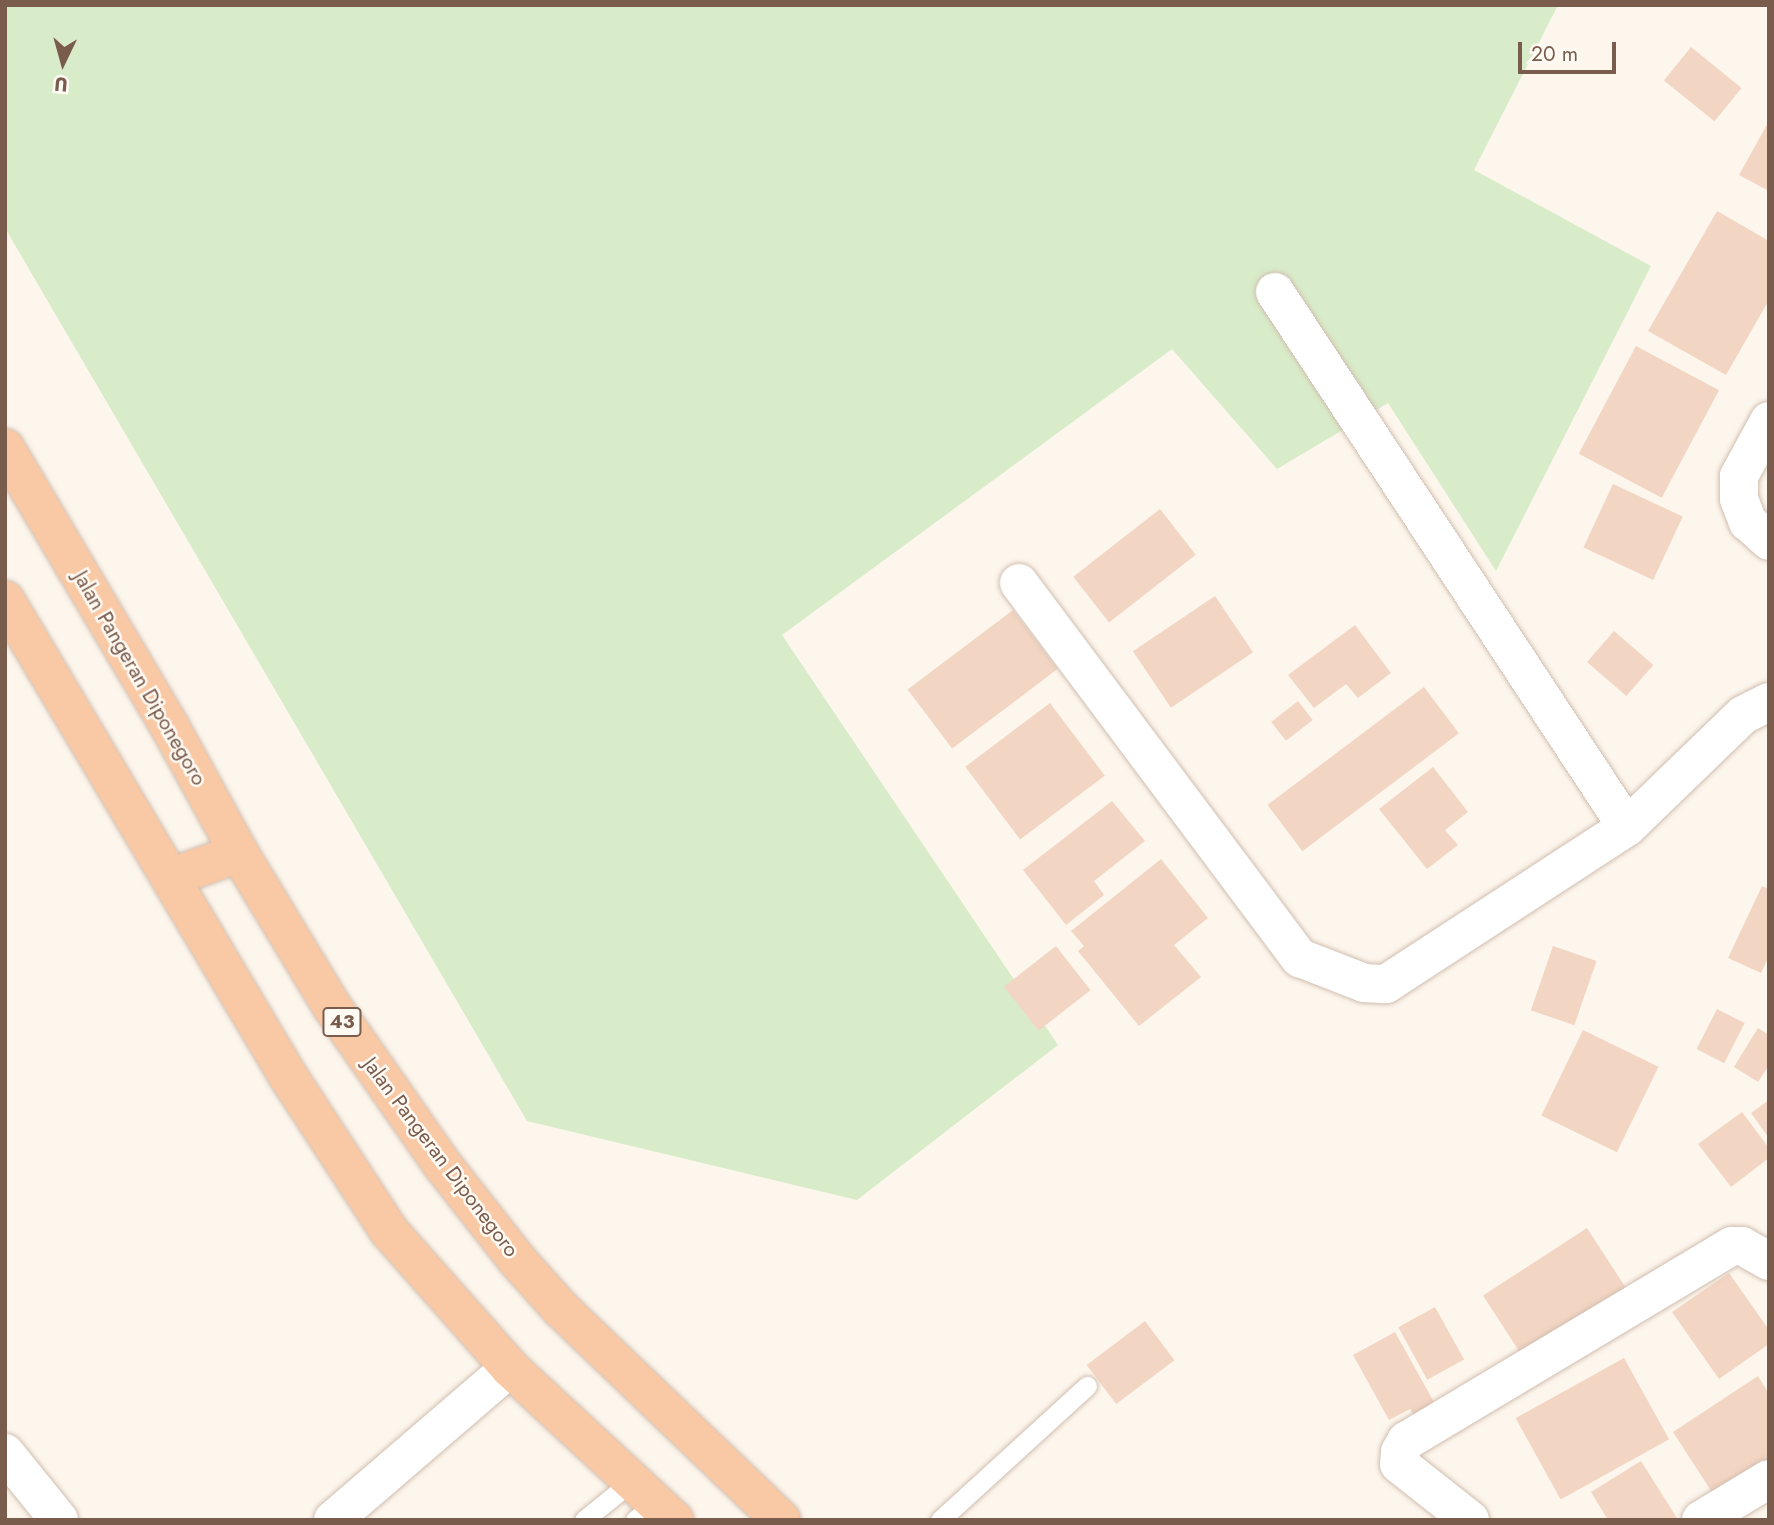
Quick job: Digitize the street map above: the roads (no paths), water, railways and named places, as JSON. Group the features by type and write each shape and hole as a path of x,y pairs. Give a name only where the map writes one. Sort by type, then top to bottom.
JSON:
{"highway":[{"name":"Jalan Pangeran Diponegoro","path":"5,448 170,727 239,853 333,1008 392,1096 517,1260 561,1308 781,1520"},
{"path":"5,600 288,1076 389,1231 510,1368 649,1506"},
{"path":"172,877 239,853"}],"street":[{"path":"1275,292 1627,827"},
{"path":"1769,421 1739,476 1739,499 1748,522 1769,541"},
{"path":"1019,583 1300,958 1364,984 1386,984 1627,827 1742,715 1769,702"},
{"path":"1471,1520 1399,1464 1406,1441 1732,1246 1742,1246 1769,1261"},
{"path":"333,1520 510,1368"},
{"path":"5,1454 58,1520"},
{"path":"1701,1520 1769,1479"}],"lane":[{"path":"940,1520 1087,1386"},
{"path":"584,1520 649,1506"}]}
